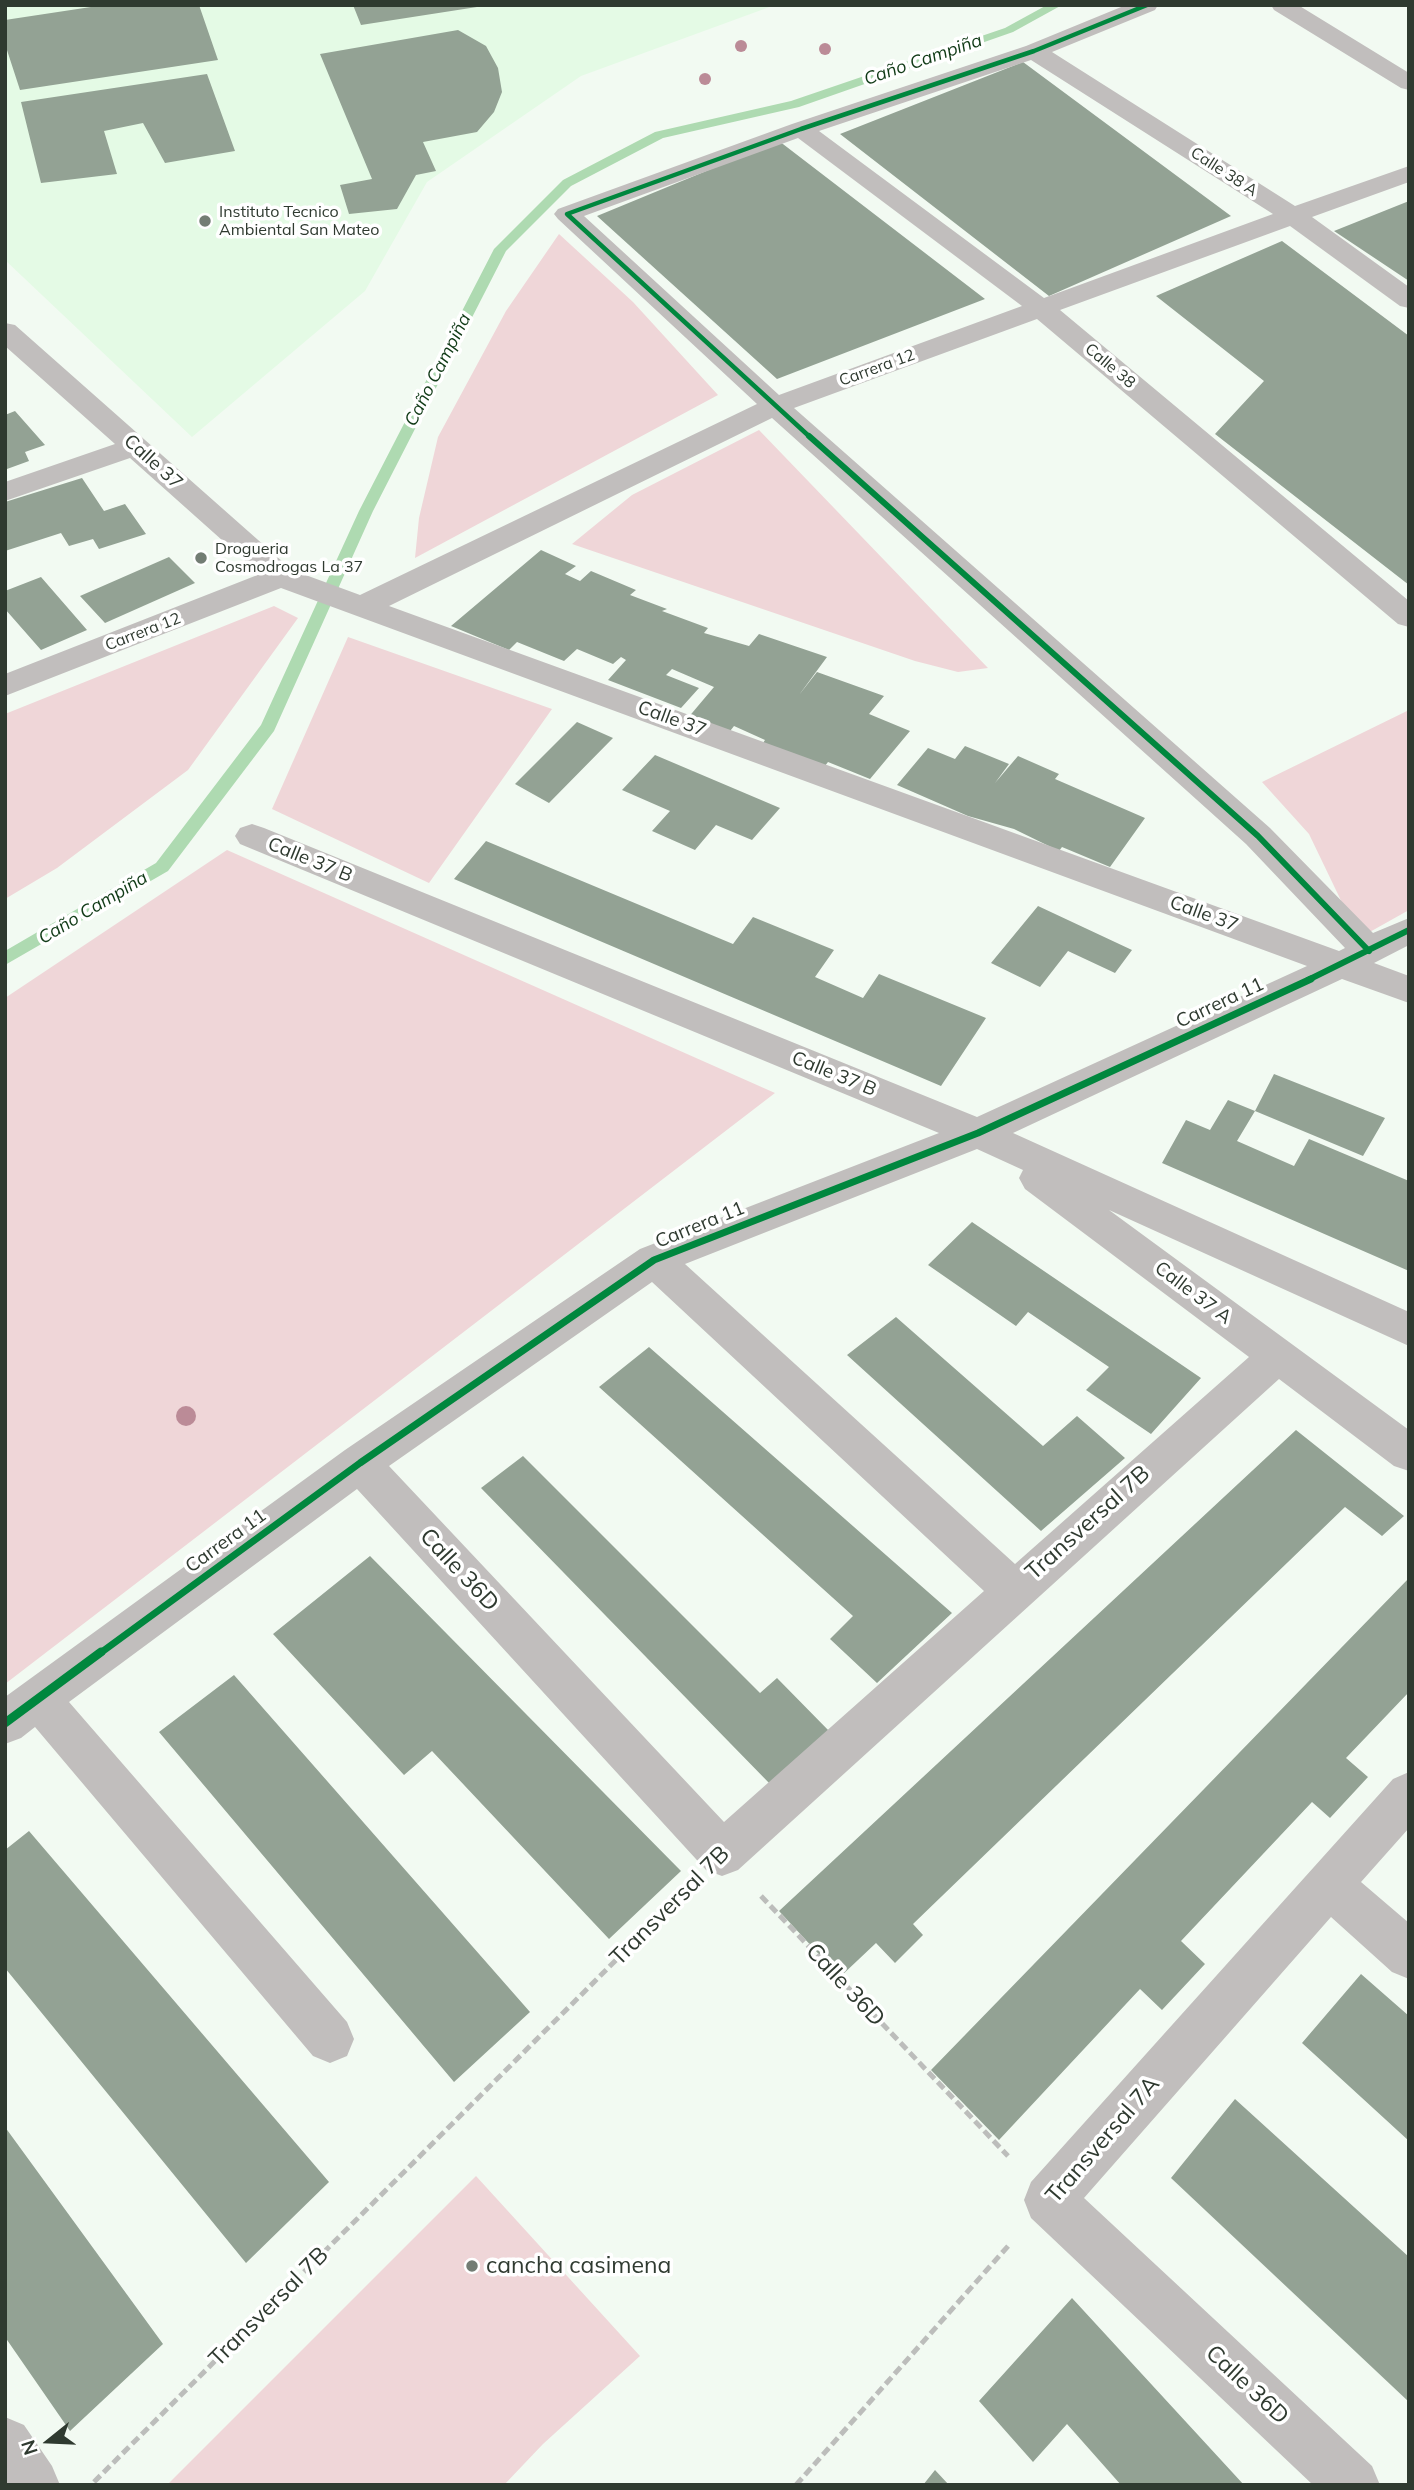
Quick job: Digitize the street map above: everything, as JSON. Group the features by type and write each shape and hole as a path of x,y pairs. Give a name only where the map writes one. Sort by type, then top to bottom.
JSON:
{"street":[{"path":"1147,5 1034,51 801,129 566,214 775,405 1258,836 1355,958"},
{"path":"1282,5 1409,83"},
{"name":"Calle 38 A","path":"1034,51 1293,216 1409,300"},
{"name":"Calle 38","path":"801,129 1041,308 1409,617"},
{"name":"Carrera 12","path":"356,603 775,405 1409,173"},
{"name":"Calle 37","path":"5,331 288,580 1355,958 1409,990"},
{"path":"5,492 136,446"},
{"name":"Carrera 12","path":"5,686 288,580"},
{"name":"Calle 37 B","path":"253,836 978,1133 1409,1329"},
{"name":"Carrera 11","path":"22,1710 360,1464 654,1260 978,1133 1355,958 1409,930"},
{"name":"Calle 37 A","path":"978,1133 1409,1453"},
{"path":"654,1260 1013,1590"},
{"name":"Transversal 7B","path":"722,1854 1013,1590 1277,1356"},
{"name":"Calle 36D","path":"360,1464 722,1854"},
{"path":"22,1710 330,2039"},
{"name":"Transversal 7A","path":"1049,2200 1409,1794"},
{"path":"1329,1884 1409,1955"},
{"name":"Calle 36D","path":"1049,2200 1353,2485"},
{"path":"5,2444 33,2485"}],"shaded area":[{"name":"Instituto Tecnico Ambiental San Mateo","path":"775,5 581,76 427,182 365,291 192,437 5,260 5,6"},
{"path":"559,234 633,302 718,395 415,558 419,518 438,437 506,311"},
{"path":"759,430 988,668 958,672 915,661 572,544 632,495"},
{"path":"274,606 298,618 188,770 57,868 5,899 5,714"},
{"path":"348,637 552,709 429,883 272,809"},
{"path":"1409,710 1409,910 1359,938 1309,834 1262,782"},
{"path":"227,850 775,1093 5,1684 5,998"},
{"name":"cancha casimena","path":"476,2176 640,2356 543,2444 504,2485 167,2485"}],"building":[{"path":"104,5 199,5 218,60 20,90 5,44 5,20"},
{"path":"353,5 477,5 477,7 361,25"},
{"path":"458,30 486,46 498,68 502,92 494,112 477,132 423,142 436,171 416,175 397,209 349,214 340,185 372,179 320,54"},
{"path":"1023,62 1231,216 1049,296 840,134"},
{"path":"207,74 235,151 165,163 143,123 104,131 117,174 41,183 21,102"},
{"path":"779,141 985,299 777,379 597,216"},
{"path":"1409,201 1409,281 1334,231"},
{"path":"1282,241 1409,336 1409,585 1215,434 1264,381 1156,296"},
{"path":"15,411 45,445 25,452 29,461 7,469 5,415"},
{"path":"82,478 104,511 125,504 146,534 99,549 93,539 69,546 61,533 5,551 5,502"},
{"path":"541,550 576,566 565,574 580,581 591,571 636,590 630,595 667,609 662,611 708,628 704,633 749,646 759,634 827,657 799,695 817,672 884,696 869,714 910,731 870,779 828,762 821,771 761,746 765,740 734,726 727,735 687,719 714,687 672,669 666,675 699,688 681,708 608,680 626,660 621,657 613,664 577,649 564,661 517,642 509,650 451,626"},
{"path":"169,557 195,583 105,623 80,596"},
{"path":"41,577 87,630 41,650 5,609 5,591"},
{"path":"577,722 613,738 549,803 515,784"},
{"path":"965,746 1009,764 995,783 1018,756 1059,774 1055,779 1145,818 1110,867 1062,847 1059,851 1014,829 968,816 897,785 928,748 955,759"},
{"path":"655,755 780,808 752,840 716,825 695,850 652,831 670,811 622,790"},
{"path":"486,841 733,944 753,917 834,950 815,977 863,998 879,974 986,1018 941,1086 454,879"},
{"path":"1038,906 1132,950 1115,973 1068,951 1040,987 991,963"},
{"path":"1274,1074 1385,1118 1363,1156 1255,1111"},
{"path":"1228,1100 1255,1111 1237,1141 1294,1166 1309,1139 1409,1181 1409,1271 1162,1163 1186,1120 1210,1130"},
{"path":"972,1222 1201,1378 1151,1434 1086,1390 1109,1367 1028,1312 1016,1326 928,1265"},
{"path":"896,1317 1043,1446 1077,1416 1125,1458 1041,1531 847,1355"},
{"path":"649,1347 952,1613 877,1683 830,1639 853,1616 599,1387"},
{"path":"1296,1430 1404,1516 1382,1536 1345,1507 913,1924 923,1935 895,1963 876,1943 840,1977 779,1911"},
{"path":"523,1456 760,1693 777,1678 831,1733 771,1785 481,1488"},
{"path":"370,1556 681,1871 609,1939 432,1751 404,1775 273,1634"},
{"path":"1409,1578 1409,1692 1346,1758 1368,1777 1330,1818 1312,1802 1181,1941 1205,1964 1162,2010 1140,1989 999,2140 931,2070"},
{"path":"234,1675 530,2012 454,2082 159,1732"},
{"path":"29,1831 329,2182 246,2263 5,1968 5,1850"},
{"path":"1361,1974 1409,2016 1409,2141 1302,2043"},
{"path":"1235,2099 1409,2257 1409,2402 1171,2178"},
{"path":"5,2127 163,2344 70,2431 5,2337"},
{"path":"1072,2298 1244,2485 1121,2485 1067,2424 1033,2462 979,2401"},
{"path":"935,2470 949,2485 923,2485"}],"waterway":[{"name":"Caño Campiña","path":"5,959 162,867 268,727 366,511 500,249 567,183 659,135 795,104 1009,30 1056,5"}],"cycle path":[{"path":"1147,5 1034,51 801,129 567,214 775,406 1258,836 1369,951"},
{"path":"5,1723 360,1463 654,1260 978,1133 1341,965 1409,930"}],"place":[{"name":"Instituto Tecnico Ambiental San Mateo","path":"205,221"},
{"name":"Drogueria Cosmodrogas La 37","path":"201,558"},
{"name":"cancha casimena","path":"472,2266"}]}
